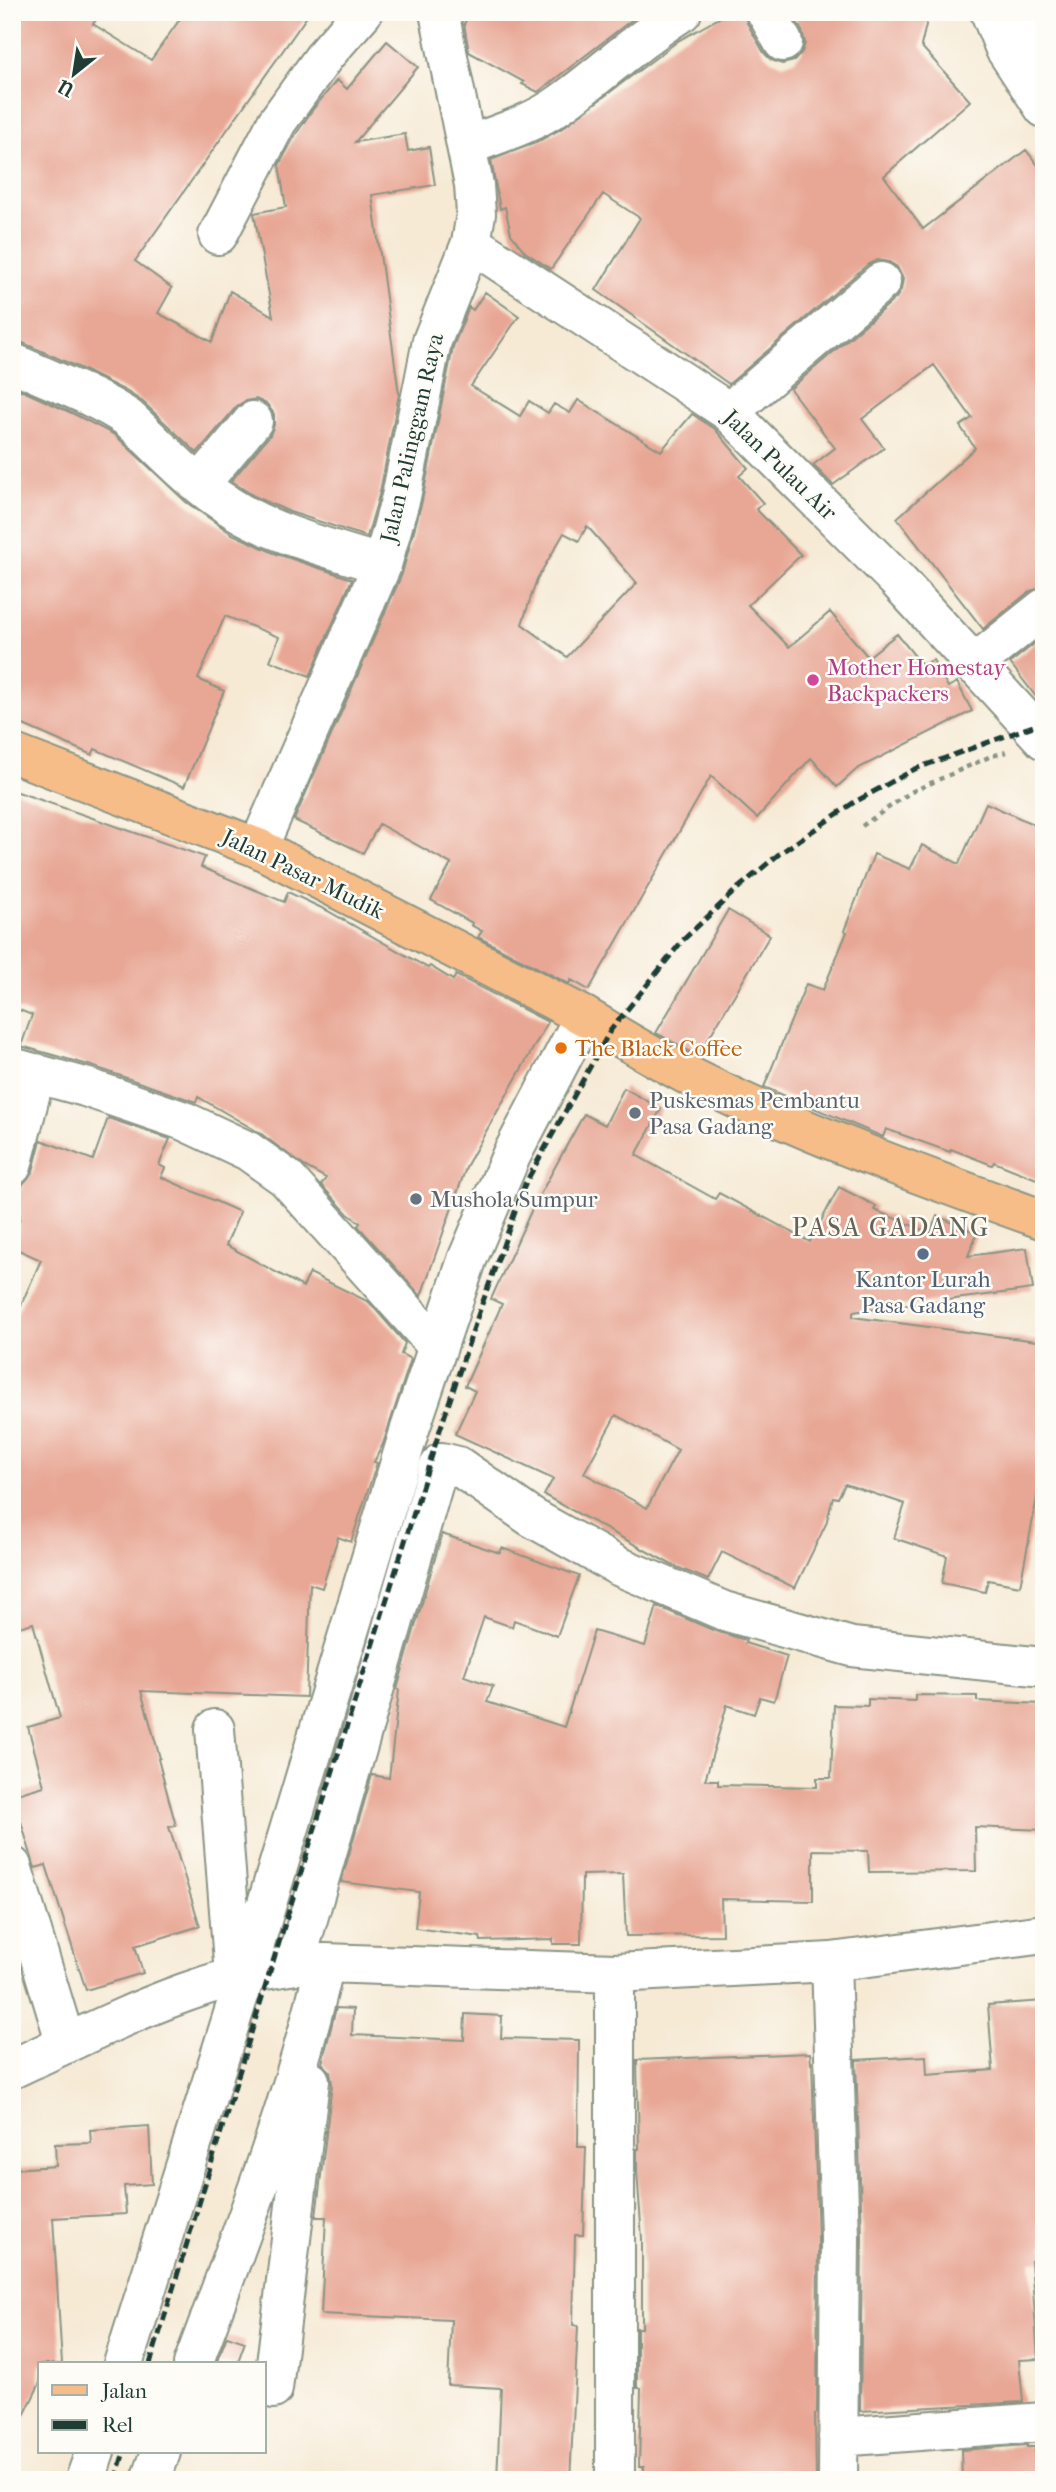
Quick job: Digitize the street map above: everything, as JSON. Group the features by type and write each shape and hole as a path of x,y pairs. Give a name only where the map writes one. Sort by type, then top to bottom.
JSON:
{"main road":[{"name":"Jalan Pasar Mudik","path":"12,754 257,848 584,1016 628,1044 682,1072 764,1110 911,1171 1044,1220"}],"street":[{"path":"218,234 277,122 327,54 363,12"},
{"name":"Jalan Palinggam Raya","path":"257,848 382,565 401,497 432,341 471,243 476,214 474,185 439,12"},
{"path":"466,146 517,127 559,104 655,29 682,12"},
{"path":"990,12 1006,49 1044,108"},
{"path":"1000,12 1044,44"},
{"name":"Jalan Pulau Air","path":"471,243 729,412 897,580 973,665 1027,746"},
{"path":"729,412 881,282"},
{"path":"12,362 95,398 128,418 223,503 258,522 382,565"},
{"path":"200,484 253,421"},
{"path":"973,665 1044,608"},
{"path":"124,2362 240,1974 410,1429 467,1261 511,1156 584,1016"},
{"path":"12,1166 24,1070 85,1087 184,1121 248,1150 286,1178 438,1348"},
{"path":"272,2389 309,2089 313,2018 310,1963 360,1734 442,1462 458,1466 531,1517 618,1566 724,1611 852,1647 1044,1667"},
{"path":"215,1729 240,1974"},
{"path":"12,1866 66,2044"},
{"path":"12,2069 169,1999 240,1974 310,1963 615,1973 831,1962 1044,1934"},
{"path":"831,1962 840,2237 838,2480"},
{"path":"615,1973 615,2480"},
{"path":"195,2362 255,2196 313,2018"},
{"path":"838,2437 1044,2422"},
{"path":"85,2480 95,2454"},
{"path":"151,2480 161,2454"}],"path":[{"path":"862,826 911,792 989,757 1027,746"}],"building":[{"path":"12,12 101,12 93,24 151,60 185,12 310,12 135,261 172,288 158,313 212,342 230,291 273,316 254,213 286,207 279,165 313,109 337,80 347,89 387,41 418,67 355,142 405,134 408,151 429,147 435,185 372,195 399,394 380,492 367,537 290,512 254,496 231,481 270,435 274,414 267,404 256,399 237,406 197,453 143,402 126,391 80,368 12,340"},
{"path":"470,12 642,12 538,92 469,52 464,24"},
{"path":"730,12 744,12 747,23 764,53 771,60 782,64 794,61 802,52 805,43 802,31 791,12 929,12 921,46 970,101 884,176 923,229 1026,150 1044,173 1044,587 1030,591 983,629 897,518 975,448 960,426 972,418 934,365 862,419 884,448 833,485 813,465 835,448 790,389 896,298 903,279 897,267 878,260 867,265 729,384 596,290 640,218 603,194 551,269 525,252 511,234 505,207 500,209 491,160 535,143 561,129 678,41"},
{"path":"485,292 519,316 471,386 520,416 529,401 548,413 554,404 570,413 578,400 661,451 692,414 715,429 748,468 739,476 763,503 756,509 801,555 748,605 789,647 830,612 868,657 897,634 922,665 933,660 948,687 957,682 972,711 857,769 837,787 811,758 757,818 711,776 589,990 571,980 569,984 478,937 482,931 471,925 472,923 431,900 451,864 379,824 363,853 294,820 402,574 422,501 453,347 469,307 473,310","holes":["587,526 637,583 567,657 522,624 537,579 564,533 579,541"]},
{"path":"12,386 115,435 186,502 232,534 274,553 352,579 310,676 270,661 279,637 225,616 198,679 224,691 184,787 95,749 92,755 12,720"},
{"path":"1044,636 1044,707 1010,663"},
{"path":"12,790 205,857 201,867 284,902 288,892 326,910 428,968 430,966 453,980 456,975 548,1022 467,1165 421,1296 358,1226 360,1223 321,1185 326,1178 304,1166 260,1133 198,1097 196,1102 92,1066 21,1046 32,1015 12,1007"},
{"path":"986,803 1044,829 1044,1182 994,1162 992,1165 886,1129 883,1137 764,1087 806,984 823,990 847,932 844,931 874,854 910,869 922,845 959,864"},
{"path":"728,910 770,935 698,1056 656,1033"},
{"path":"624,1088 661,1109 636,1155 715,1199 719,1193 810,1242 839,1187 876,1206 874,1210 930,1233 937,1216 977,1233 968,1256 1027,1248 1033,1289 853,1312 853,1317 1044,1342 1044,1437 1041,1477 1020,1586 988,1580 985,1592 942,1583 947,1556 894,1538 905,1504 845,1484 838,1498 833,1497 826,1524 795,1588 722,1552 708,1580 672,1565 544,1495 553,1479 455,1434 475,1391 465,1386 502,1304 491,1299 532,1209 584,1114 605,1125","holes":["616,1415 678,1450 647,1508 584,1473"]},
{"path":"108,1118 170,1139 159,1165 165,1168 161,1177 240,1212 226,1245 303,1287 310,1273 369,1302 405,1343 401,1354 411,1359 383,1444 374,1462 377,1463 351,1542 338,1537 322,1588 310,1584 306,1697 141,1691 176,1826 169,1827 200,1926 135,1946 143,1973 86,1990 46,1865 35,1868 13,1795 44,1786 28,1727 60,1718 33,1623 12,1629 12,1349 17,1314 41,1260 14,1248 20,1215 12,1212 23,1184 33,1171 41,1140 93,1160"},
{"path":"442,1534 500,1553 502,1548 579,1576 557,1636 514,1620 512,1627 484,1617 464,1676 493,1686 487,1702 564,1727 594,1631 645,1646 657,1606 715,1631 746,1640 745,1643 787,1656 774,1701 760,1697 754,1714 727,1705 705,1780 718,1780 718,1785 817,1787 817,1778 831,1778 834,1705 868,1706 868,1699 915,1701 915,1695 977,1696 977,1701 1044,1704 1044,1830 975,1827 976,1871 869,1872 868,1851 813,1850 813,1901 721,1899 722,1935 626,1936 623,1874 582,1875 581,1944 553,1944 553,1939 481,1941 480,1937 415,1928 419,1892 341,1882 372,1775 389,1778 397,1689"},
{"path":"1044,2001 1044,2260 1031,2261 1038,2359 1019,2360 1023,2402 860,2411 862,2237 856,2060 926,2056 927,2075 993,2070 988,2005"},
{"path":"336,2008 353,2009 352,2035 464,2040 465,2014 502,2016 501,2038 579,2040 578,2147 586,2147 583,2235 575,2235 573,2325 578,2326 570,2480 497,2480 501,2388 448,2385 451,2320 321,2314 326,2217 316,2217 332,2084 330,2072 322,2063"},
{"path":"810,2053 818,2237 816,2480 644,2480 644,2467 639,2467 641,2388 637,2388 637,2328 642,2328 642,2238 637,2171 637,2060"},
{"path":"149,2126 152,2184 124,2186 126,2214 53,2218 62,2362 38,2362 38,2387 12,2440 12,2169 56,2166 55,2144 91,2143 90,2130"},
{"path":"227,2336 245,2342 238,2362 217,2362"},
{"path":"1027,2445 1035,2447 1036,2480 962,2480 961,2450"}],"railway":[{"path":"151,2362 438,1436 525,1184 610,1031 683,940 737,889 779,854 853,803 915,769 1044,722"},
{"path":"115,2480 123,2454"}],"place":[{"name":"Mother Homestay Backpackers","path":"813,680"},
{"name":"The Black Coffee","path":"561,1048"},
{"name":"Puskesmas Pembantu Pasa Gadang","path":"635,1113"},
{"name":"Mushola Sumpur","path":"416,1199"},
{"name":"Kantor Lurah Pasa Gadang","path":"923,1254"}],"district":[{"name":"PASA GADANG","path":"891,1227"}]}
